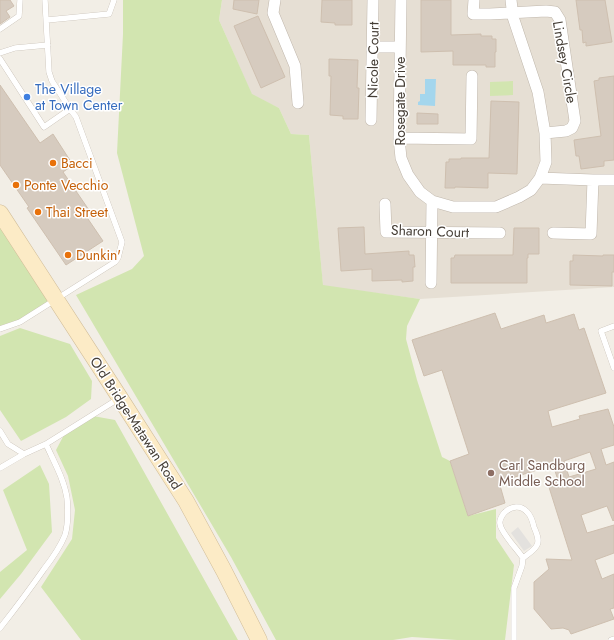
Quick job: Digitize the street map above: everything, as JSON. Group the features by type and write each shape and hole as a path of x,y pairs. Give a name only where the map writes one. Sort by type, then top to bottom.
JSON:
{"main road":[{"name":"Old Bridge-Matawan Road","path":"0,213 186,501 259,640"}],"street":[{"path":"275,0 273,13 296,66 298,103"},
{"name":"Nicole Court","path":"372,120 373,0"},
{"name":"Rosegate Drive","path":"401,0 399,138 401,158 408,175 420,192 432,201 453,207 496,207 519,197 530,190 540,178 546,162 545,133 538,92 512,13 511,0"},
{"path":"474,0 474,14 512,13"},
{"name":"Lindsey Circle","path":"512,13 546,11 555,12 560,20 575,121 572,128 566,131 545,133"},
{"path":"373,47 400,47"},
{"path":"399,138 471,140 472,76"},
{"path":"540,178 614,180"},
{"path":"552,233 591,234 593,180"},
{"path":"431,283 432,201"},
{"name":"Sharon Court","path":"385,204 386,232 500,233"}],"lane":[{"path":"0,29 19,16 20,0"},
{"path":"0,329 20,322 115,262 118,258 122,242 76,117 52,81 49,72 45,0"},
{"path":"47,20 109,14 114,0"},
{"path":"0,53 15,48 48,45"},
{"path":"0,59 44,127 70,109"},
{"path":"614,326 601,331 614,368"},
{"path":"0,468 24,454 46,444 120,398"},
{"path":"0,432 8,444 24,454"},
{"path":"0,628 29,591 53,556 65,535 68,516 67,499 61,475 46,444"},
{"path":"514,640 514,588 522,566 523,558 538,544 538,538 529,513 522,508 515,507 509,509 503,514 500,519 500,525 502,530 523,558"}],"shaded area":[{"path":"222,0 614,0 614,287 420,299 323,286 309,135 291,134 279,108 252,95 219,20"},
{"path":"518,527 532,546 524,551 511,533"}],"green space":[{"path":"123,0 222,0 219,20 252,94 279,108 291,134 309,135 323,285 420,299 407,326 406,339 417,380 442,457 450,461 468,516 496,509 496,538 514,565 505,640 457,640 412,637 393,640 276,640 231,557 76,295 132,269 144,256 117,153 123,34"},
{"path":"513,81 513,95 490,96 490,82"},
{"path":"0,213 56,299 20,322 0,329"},
{"path":"20,328 70,344 92,381 91,399 66,417 21,441 0,410 0,336"},
{"path":"93,416 115,420 238,640 81,640 41,587 72,539 75,510 68,476 56,450 65,433"},
{"path":"40,465 49,484 52,532 21,574 0,599 0,572 27,550 3,490"}],"water":[{"path":"425,79 436,79 435,106 418,105 418,102 420,101 420,94 425,94"}],"building":[{"path":"0,0 10,0 14,6 6,11 10,17 0,24"},
{"path":"234,0 259,0 257,14 233,9"},
{"path":"322,0 352,0 352,25 335,25 335,23 321,22"},
{"path":"421,0 451,0 451,35 481,34 481,36 492,36 492,39 496,39 495,67 486,67 486,65 453,65 453,51 421,52"},
{"path":"576,0 605,0 612,42 586,46 586,42 583,43"},
{"path":"258,16 285,77 261,88 234,26"},
{"path":"329,59 358,60 358,119 343,119 343,116 330,115 331,76 329,76"},
{"path":"614,76 614,160 604,161 604,166 581,169 579,156 576,156 574,140 601,136 594,81 599,80 599,78"},
{"path":"0,85 40,143 53,134 73,165 63,172 91,213 86,216 103,241 66,265 0,165"},
{"path":"491,101 519,102 517,174 488,173 488,188 445,188 446,162 449,162 449,159 489,158"},
{"path":"417,113 438,114 438,124 417,124"},
{"path":"364,227 365,254 409,251 409,255 414,255 415,267 413,267 413,281 372,281 372,269 341,271 338,228"},
{"path":"514,228 539,228 539,254 528,254 527,283 451,283 451,258 454,258 455,255 513,255"},
{"path":"573,255 614,255 612,286 570,285 570,261 573,261"},
{"name":"Carl Sandburg Middle School","path":"495,313 501,329 544,315 546,323 574,314 579,330 584,328 606,393 548,411 552,427 580,419 579,416 608,409 614,427 614,445 601,449 606,465 614,462 614,520 613,521 607,506 581,515 587,533 614,525 614,553 595,560 602,579 614,574 614,608 610,609 614,619 571,634 569,630 563,628 551,629 534,609 534,582 549,569 546,559 572,560 548,484 558,480 553,465 499,482 505,503 468,516 450,461 469,454 442,370 424,376 412,340","holes":["590,452 596,469 569,477 564,461"]}],"place":[{"name":"The Village at Town Center","path":"27,97"},
{"name":"Bacci","path":"53,163"},
{"name":"Ponte Vecchio","path":"16,185"},
{"name":"Thai Street","path":"38,212"},
{"name":"Dunkin'","path":"68,255"},
{"name":"Carl Sandburg Middle School","path":"491,473"}]}
